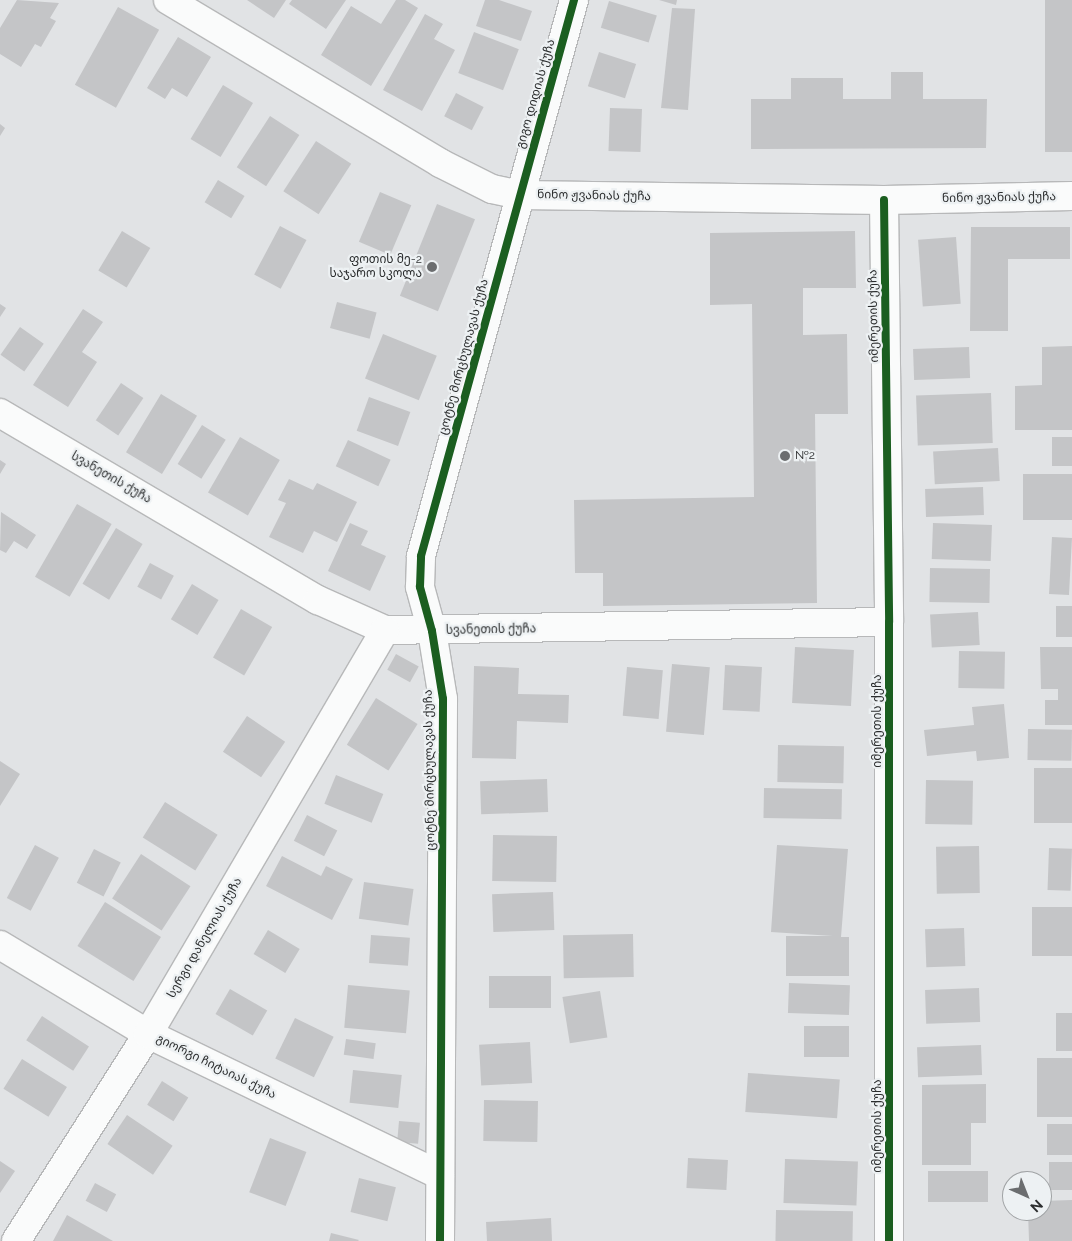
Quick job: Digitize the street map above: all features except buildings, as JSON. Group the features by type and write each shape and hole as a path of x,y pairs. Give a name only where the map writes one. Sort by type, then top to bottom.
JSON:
{"street":[{"name":"ნინო ჟვანიას ქუჩა","path":"168,0 440,163 492,189 520,195 884,200 1072,196"},
{"name":"გიგო დიდიას ქუჩა","path":"520,195 574,0"},
{"name":"ცოტნე მირცხულავას ქუჩა","path":"440,1241 443,699 432,631 420,587 421,556 520,195"},
{"name":"იმერეთის ქუჩა","path":"884,200 889,622 889,1241"},
{"name":"სვანეთის ქუჩა","path":"0,413 318,600 385,630 432,631 889,622"},
{"name":"სერგი დანელიას ქუჩა","path":"16,1241 148,1034 385,630"},
{"name":"გიორგი ჩიტაიას ქუჩა","path":"0,946 148,1034 440,1174"}],"cycle path":[{"path":"440,1241 443,699 432,631 420,587 421,556 574,0"},
{"path":"884,200 889,622 889,1241"}],"place":[{"name":"ფოთის მე-2 საჯარო სკოლა","path":"432,267"},
{"name":"№2","path":"785,456"}]}
